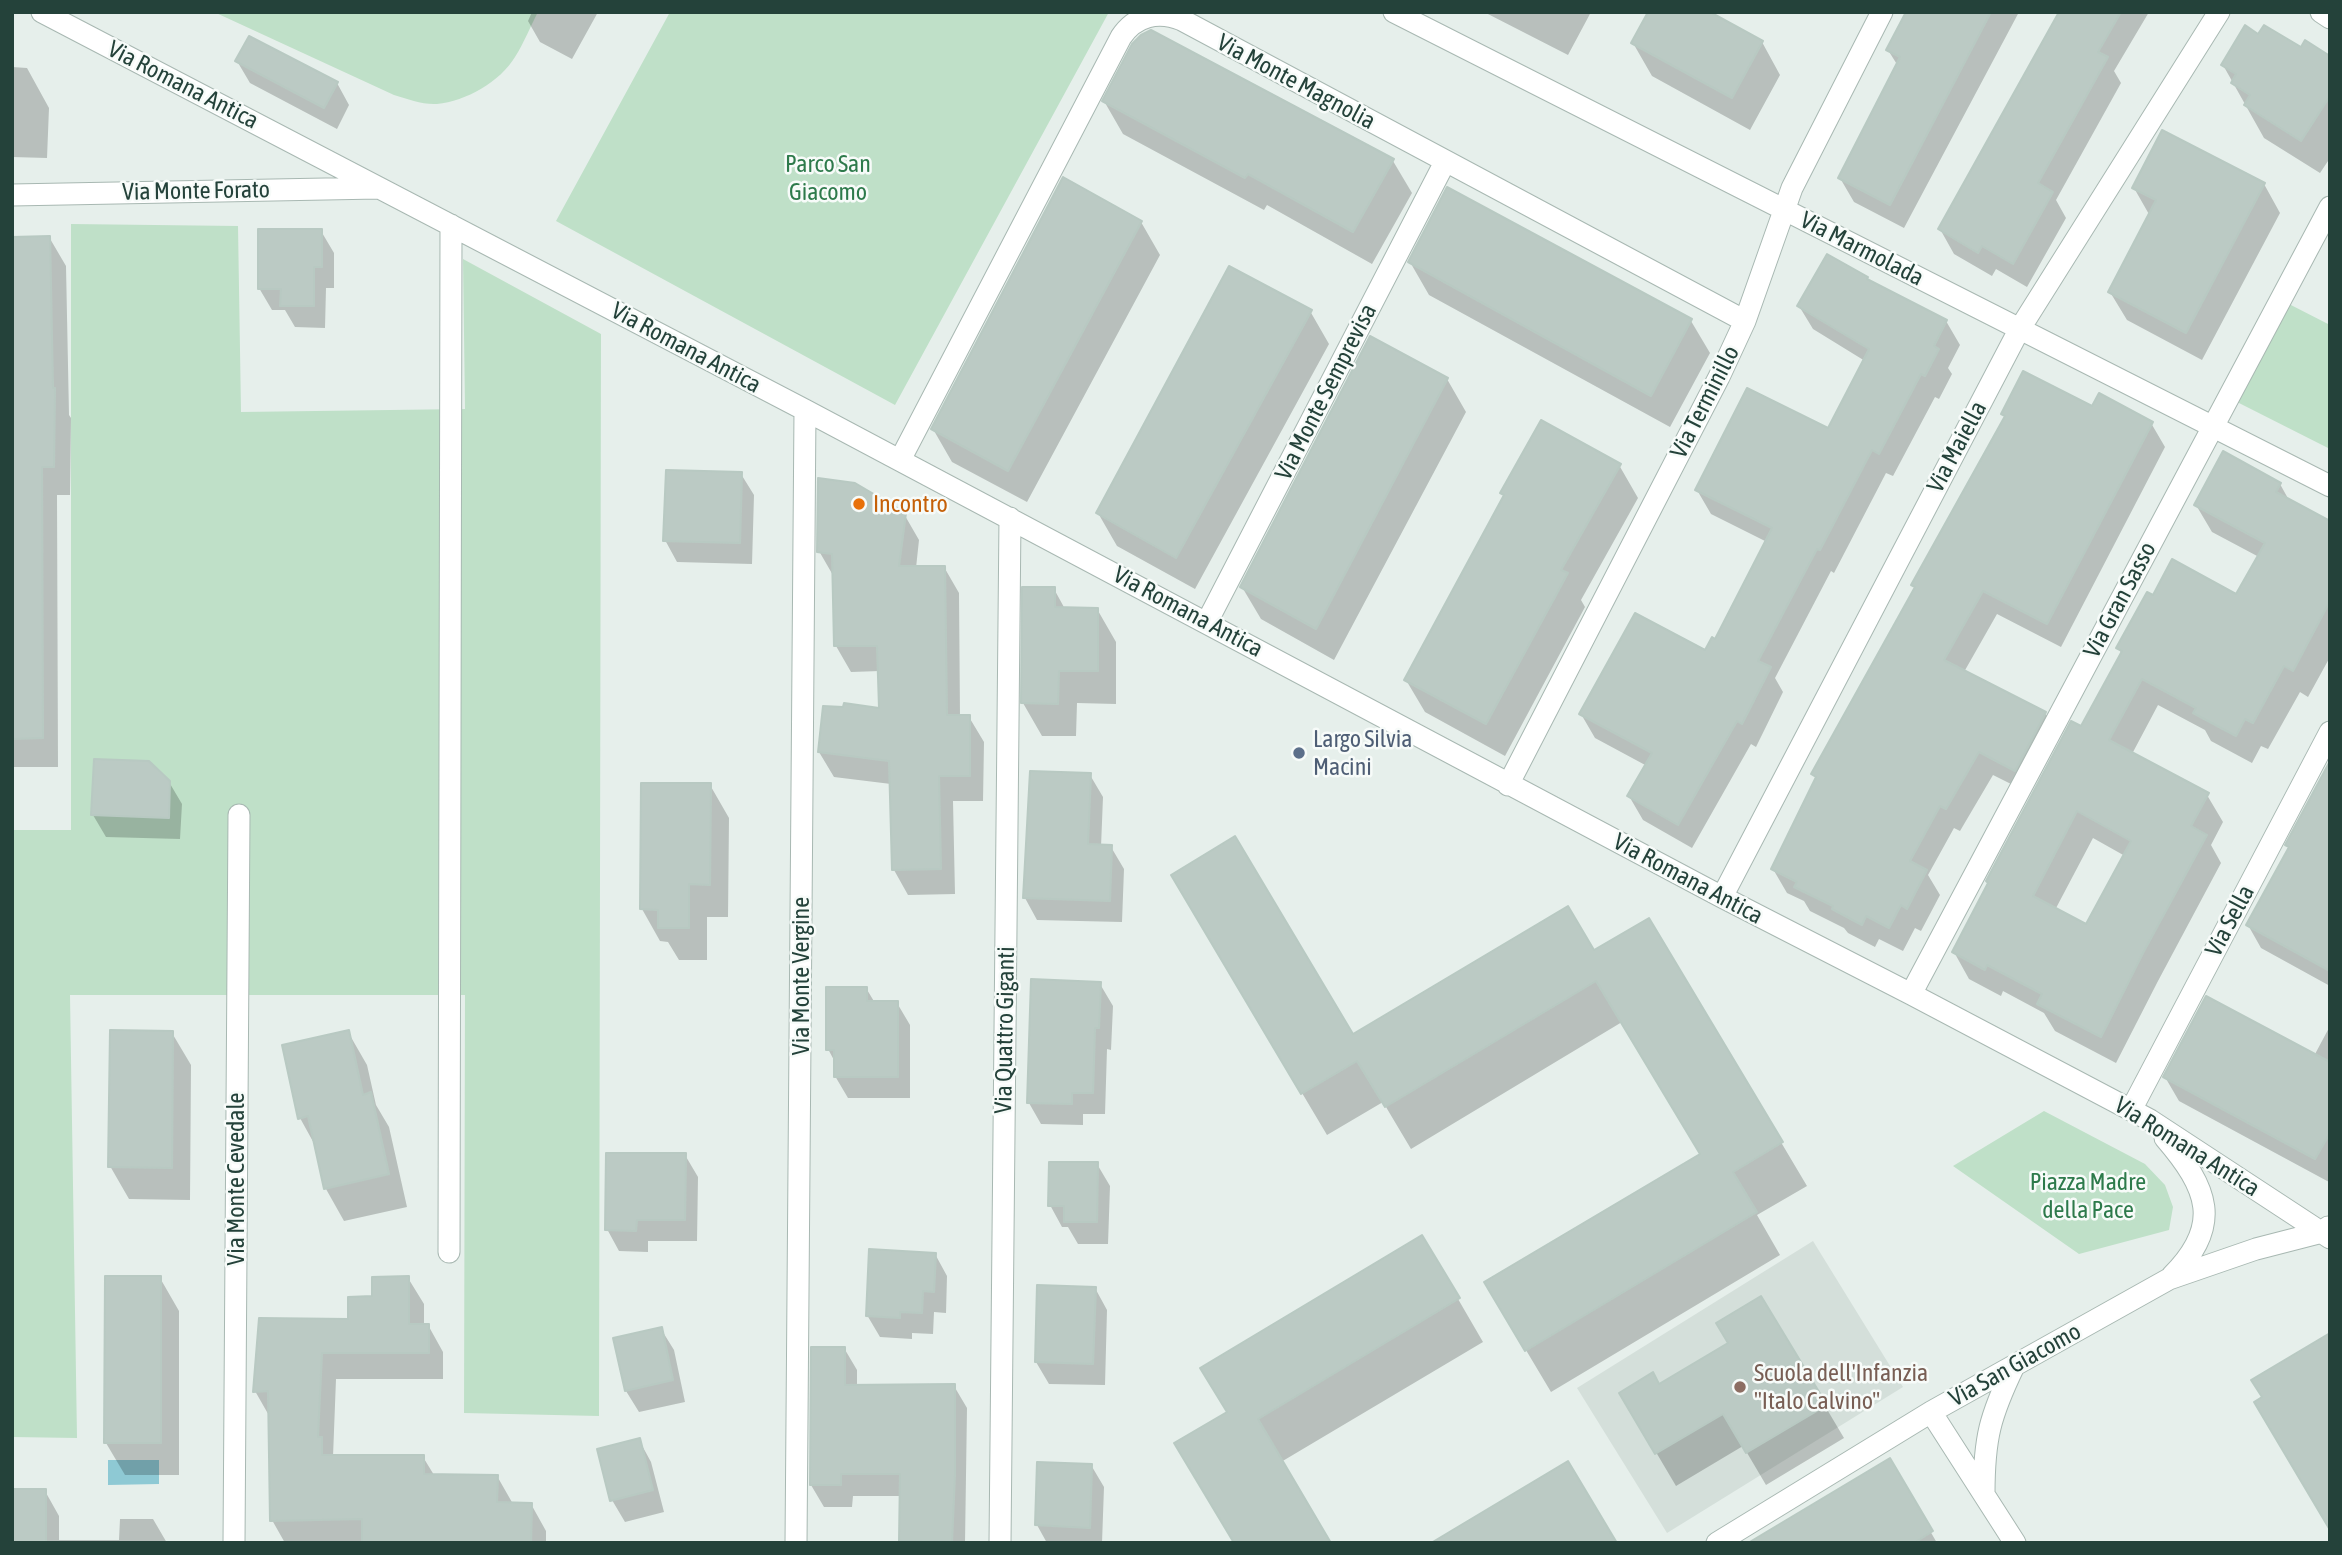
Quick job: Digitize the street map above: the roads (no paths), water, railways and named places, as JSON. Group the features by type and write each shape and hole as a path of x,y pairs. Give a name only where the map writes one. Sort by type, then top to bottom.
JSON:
{"street":[{"name":"Via Romana Antica","path":"42,12 381,187 1207,622 1508,785 2150,1120 2328,1228"},
{"name":"Via Marmolada","path":"1394,12 2330,486"},
{"name":"Via Terminillo","path":"1508,785 1719,377 1745,321 1784,208 1808,155 1882,12"},
{"name":"Via Maiella","path":"1722,897 2018,330 2219,12"},
{"path":"2322,12 2330,18"},
{"name":"Via Monte Magnolia","path":"900,460 1121,37 1139,20 1158,15 1182,20 1745,321"},
{"name":"Via Monte Semprevisa","path":"1207,622 1445,162"},
{"name":"Via Monte Forato","path":"12,195 381,187"},
{"name":"Via Gran Sasso","path":"1911,994 2330,207"},
{"path":"449,1252 451,225"},
{"name":"Via Monte Vergine","path":"796,1543 805,410"},
{"name":"Via Quattro Giganti","path":"1000,1543 1010,518"},
{"name":"Via Sella","path":"2131,1110 2330,732"},
{"name":"Via Monte Cevedale","path":"234,1543 239,815"},
{"path":"2150,1120 2186,1165 2203,1197 2205,1210 2205,1225 2195,1250 2169,1279"},
{"name":"Via San Giacomo","path":"1717,1543 1931,1412 2169,1279 2328,1228"},
{"path":"1984,1494 1984,1453 1988,1430 1996,1403 2014,1366"},
{"path":"1931,1412 2015,1543"}],"water":[{"path":"108,1460 159,1460 159,1484 108,1485"}],"place":[{"name":"Incontro","path":"859,504"},
{"name":"Largo Silvia Macini","path":"1299,753"},
{"name":"Scuola dell'Infanzia \"Italo Calvino\"","path":"1740,1387"}],"park label":[{"name":"Parco San Giacomo","path":"828,178"},
{"name":"Piazza Madre della Pace","path":"2088,1196"}]}
